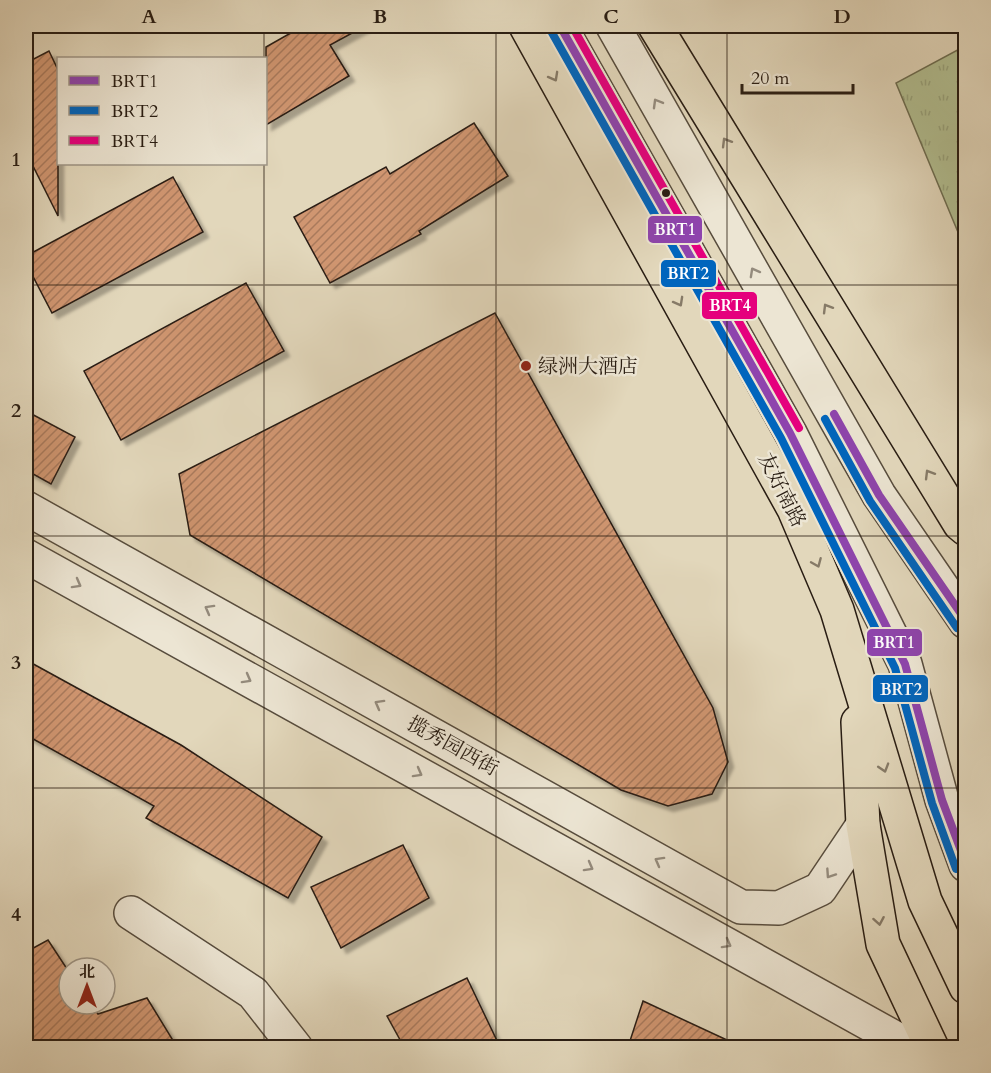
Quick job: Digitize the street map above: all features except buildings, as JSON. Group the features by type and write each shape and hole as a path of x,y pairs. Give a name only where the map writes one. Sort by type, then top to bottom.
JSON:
{"main road":[{"name":"友好南路","path":"526,26 794,509 837,610 926,900 966,987"},
{"path":"655,26 954,514 966,529"},
{"path":"856,675 863,825 883,944 932,1047"}],"street":[{"path":"560,26 790,433 905,664 942,800 966,865"},
{"path":"613,26 879,495 966,622"},
{"name":"揽秀园西街","path":"26,508 741,907 779,908 820,890 863,825"},
{"name":"揽秀园西街","path":"26,556 913,1047"},
{"path":"131,914 253,993 296,1047"}],"green space":[{"path":"965,46 965,249 896,83"}],"transit line":[{"name":"BRT1","path":"560,26 790,433 905,664 942,800 966,864"},
{"name":"BRT4","path":"572,26 799,428"},
{"name":"BRT2","path":"551,31 781,438 895,668 932,803 956,869"},
{"name":"BRT1","path":"834,414 879,495 966,621"},
{"name":"BRT2","path":"825,419 870,501 957,628"}],"place":[{"name":"绿洲大酒店","path":"526,366"}]}
